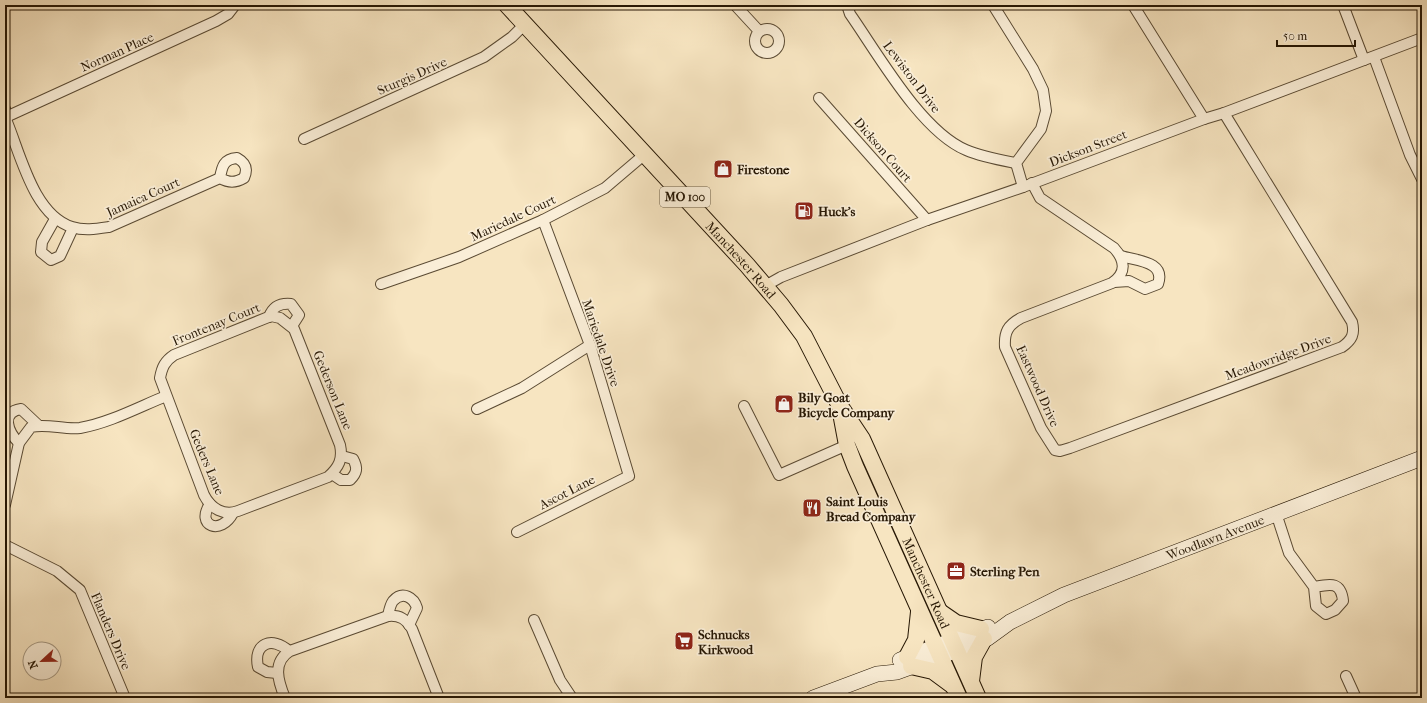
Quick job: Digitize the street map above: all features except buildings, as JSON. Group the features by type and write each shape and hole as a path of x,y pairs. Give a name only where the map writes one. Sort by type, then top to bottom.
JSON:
{"main road":[{"name":"Manchester Road","path":"507,5 765,286 804,336 840,406 862,439 978,698"},
{"name":"Manchester Road","path":"840,406 848,445 862,482 957,692"},
{"path":"919,608 919,630 909,662 943,676 957,692"},
{"path":"940,612 956,623 982,634 974,657 970,681"}],"street":[{"name":"Norman Place","path":"6,113 216,21 228,14 235,5"},
{"path":"735,5 759,31"},
{"name":"Lewiston Drive","path":"848,5 850,14 906,94 924,117 944,136 965,150 989,158 1016,163"},
{"path":"993,5 1033,69 1043,90 1046,111 1041,129 1016,163"},
{"path":"1133,5 1204,119"},
{"path":"1343,5 1364,60"},
{"name":"Sturgis Drive","path":"304,139 484,57 512,37 525,24"},
{"name":"Dickson Street","path":"765,286 781,277 927,220 1028,185 1204,119 1224,113 1422,38"},
{"path":"1374,57 1410,155 1422,178"},
{"name":"Dickson Court","path":"819,98 927,220"},
{"name":"Jamaica Court","path":"6,113 34,190 48,212 55,219 73,228 90,230 108,227 220,178"},
{"name":"Meadowridge Drive","path":"1055,450 1060,451 1070,448 1342,347 1351,340 1354,330 1352,322 1224,113"},
{"name":"Mariedale Court","path":"381,284 459,257 543,220 605,188 645,154"},
{"name":"Eastwood Drive","path":"1016,163 1028,185 1040,198 1114,248 1121,256 1152,263 1159,271 1161,277 1158,284 1145,289 1129,281 1114,282 1021,318 1008,327 1004,337 1006,347 1041,428 1055,450"},
{"path":"55,219 42,242 41,252 47,258 51,260 60,256 73,228"},
{"name":"Mariedale Drive","path":"543,220 590,345 629,476"},
{"path":"1114,282 1118,279 1124,264 1121,256"},
{"path":"270,317 272,310 276,307 282,304 291,304 299,314 292,326"},
{"name":"Frontenay Court","path":"166,396 160,378 162,368 167,360 182,351 270,317 280,318 292,326"},
{"name":"Gederson Lane","path":"292,326 340,445 341,461"},
{"path":"477,410 522,388 590,345"},
{"path":"5,505 19,443 31,427 78,428 98,423 166,396"},
{"name":"Geders Lane","path":"166,396 204,495 210,504 223,513 233,513"},
{"path":"744,406 779,475 848,445"},
{"path":"19,443 9,430 6,423 7,417 15,410 21,409 38,426"},
{"name":"Woodlawn Avenue","path":"813,698 877,674 897,672 909,662 1010,622 1076,590 1422,458"},
{"path":"210,504 205,511 205,518 208,524 213,527 222,526 229,521 233,513 322,480 332,474 341,461 353,459 356,466 355,474 350,480 341,480 332,474"},
{"name":"Ascot Lane","path":"516,532 629,476"},
{"path":"1276,513 1289,553 1314,587"},
{"name":"Flanders Drive","path":"5,545 67,577 80,590 125,698"},
{"path":"388,616 394,600 400,596 408,596 414,600 417,608 409,625"},
{"path":"285,698 277,673 281,659 289,651 388,616 396,615 407,620 439,698"},
{"path":"534,620 560,680 572,698"},
{"path":"277,673 267,672 258,667 256,656 259,649 266,644 276,643 289,651"},
{"path":"1346,676 1356,698"}],"place":[{"name":"Firestone","path":"723,169"},
{"name":"Huck's","path":"804,211"},
{"name":"Bily Goat Bicycle Company","path":"784,404"},
{"name":"Saint Louis Bread Company","path":"812,508"},
{"name":"Sterling Pen","path":"956,571"},
{"name":"Schnucks Kirkwood","path":"684,641"}]}
